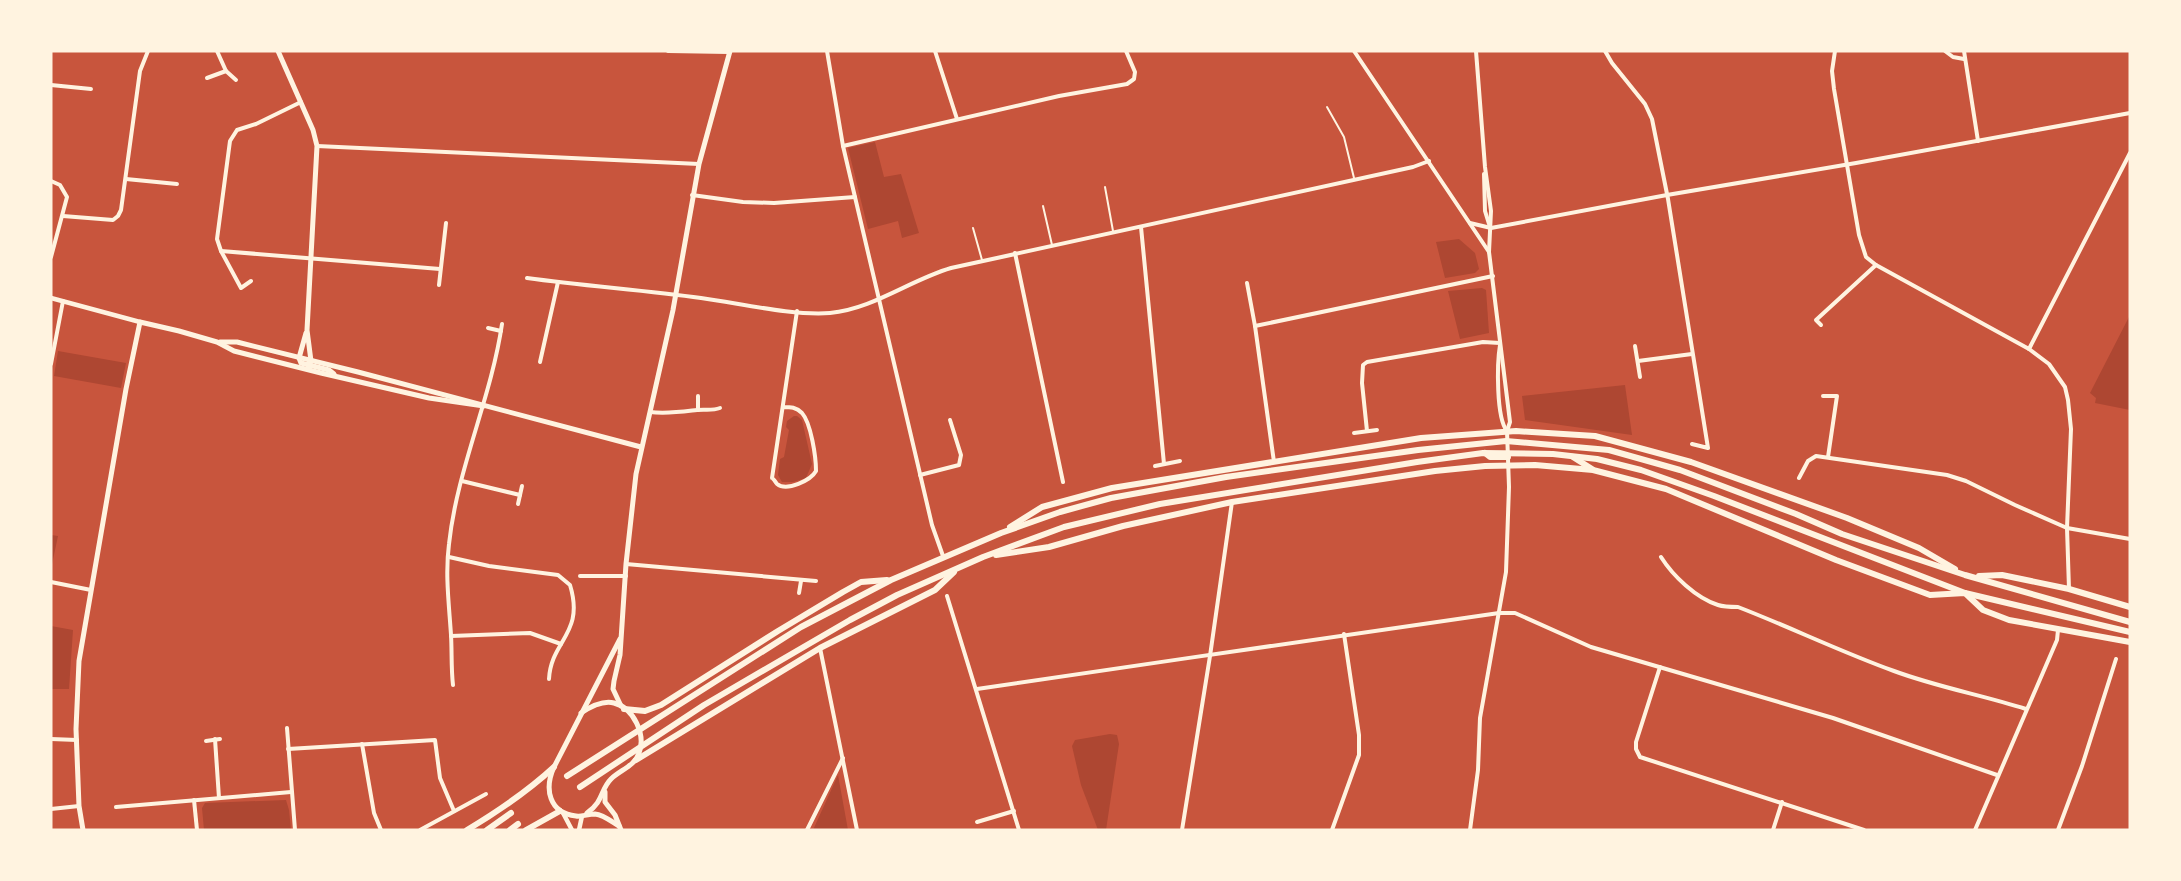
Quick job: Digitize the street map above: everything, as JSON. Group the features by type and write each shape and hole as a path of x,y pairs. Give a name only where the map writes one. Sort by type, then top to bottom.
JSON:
{"highway":[{"path":"1507,434 1551,442 1593,470"},
{"path":"1001,533 1042,507 1112,488 1421,438 1507,434 1595,436 1691,462 1847,518 1919,548 1965,575"},
{"path":"1456,435 1490,457 1508,458"},
{"path":"567,776 669,709 801,628 891,580 943,556 1001,533 1060,512 1111,498 1226,476 1506,441 1609,450 1680,470 1796,514 1842,534 1965,575 2130,622"},
{"path":"580,787 704,705 810,642 898,595 983,558 1064,527 1160,504 1483,453 1553,454 1597,459 1678,482 1965,594 2130,632"},
{"path":"983,558 1049,547 1123,526 1232,502 1435,471 1509,465 1547,466 1593,470 1671,491 1836,560 1930,595 1965,594 1983,610 2009,620 2130,642"},
{"path":"636,760 820,648 936,590 959,568"},
{"path":"1973,577 2002,575 2068,589 2130,608"},
{"path":"622,707 645,711 661,706 778,631 861,582 891,580"},
{"path":"466,830 520,794 554,767"},
{"path":"526,830 561,812"},
{"path":"487,830 511,813"},
{"path":"510,830 518,824"}],"main road":[{"path":"278,51 313,130 317,146 307,330 309,365"},
{"path":"583,816 599,803 610,780 636,760 640,752 641,736 635,720 622,707 613,689 622,635 626,564 632,507 641,447 676,295 692,195 729,52"},
{"path":"83,830 79,806 77,740 79,661 126,389 140,322 217,342 234,350 465,400 641,447"},
{"path":"299,358 307,330"},
{"path":"217,342 238,342 299,358 309,365 329,370 336,376 429,398 484,406"},
{"path":"620,828 598,815 583,816 561,812 553,805 549,797 549,781 580,713 622,635"},
{"path":"580,713 596,704 612,702 622,707"},
{"path":"605,789 605,802 615,815 620,828"}],"street":[{"path":"62,216 113,220 122,210 140,71 148,51"},
{"path":"217,51 226,72 236,80"},
{"path":"668,51 729,52"},
{"path":"827,51 843,146 878,299 933,530 943,556"},
{"path":"935,51 957,119"},
{"path":"843,146 957,119 1127,84 1134,79 1135,72 1126,51"},
{"path":"1354,51 1489,252"},
{"path":"1470,830 1478,770 1480,718 1506,572 1509,465 1507,434 1510,422 1489,252 1491,228 1485,211 1485,167 1476,51"},
{"path":"1605,51 1612,63 1645,104 1652,119 1667,194 1708,448 1692,444"},
{"path":"1835,51 1832,71 1859,235 1866,257 1876,265 2029,349 2049,364 2065,387 2071,429 2067,528 2068,589"},
{"path":"1945,51 1953,57 1964,59"},
{"path":"1964,51 1978,141"},
{"path":"207,78 226,72"},
{"path":"51,85 91,89"},
{"path":"251,281 241,288 220,251 218,239 230,141 237,130 256,124 301,102"},
{"path":"1470,223 1491,228 1498,225 1667,194 1847,165 2130,113"},
{"path":"317,146 699,164"},
{"path":"2029,349 2130,153"},
{"path":"527,278 676,295 797,312 830,313 878,299 931,274 982,260 1355,180 1413,167 1429,161"},
{"path":"126,179 177,184"},
{"path":"51,182 60,185 67,197 51,258"},
{"path":"692,195 743,202 774,203 855,197"},
{"path":"439,285 446,223"},
{"path":"1141,227 1164,464"},
{"path":"220,251 440,269"},
{"path":"1015,253 1063,482"},
{"path":"1821,325 1816,320 1876,265"},
{"path":"1255,326 1493,276"},
{"path":"540,362 558,282"},
{"path":"1247,283 1274,462"},
{"path":"51,298 140,322"},
{"path":"51,364 63,301"},
{"path":"784,407 794,408 802,414 808,425 816,471 807,481 783,486 777,484 772,478 797,312"},
{"path":"452,685 451,636 446,580 449,546 462,481 484,406 502,331 502,324"},
{"path":"488,328 502,331"},
{"path":"1368,431 1362,383 1362,365 1367,362 1430,350 1483,342 1500,343"},
{"path":"1500,343 1497,363 1500,404 1503,426 1507,434"},
{"path":"1635,346 1640,377"},
{"path":"1638,361 1692,354"},
{"path":"698,396 698,410"},
{"path":"1823,396 1837,396 1828,457"},
{"path":"650,412 682,413 698,410 713,411 720,408"},
{"path":"920,475 959,465 961,455 950,420"},
{"path":"1354,433 1377,430"},
{"path":"1799,478 1808,461 1816,456 1956,477 2067,528 2130,539"},
{"path":"1155,466 1180,461"},
{"path":"462,481 520,496"},
{"path":"518,504 522,486"},
{"path":"1182,830 1232,502"},
{"path":"449,557 489,566 550,574 566,580 574,596 575,612 570,630 549,668 549,679"},
{"path":"1661,557 1690,588 1703,598 1719,605 1738,607 1895,672 1956,691 1984,695 2026,708"},
{"path":"626,564 816,582"},
{"path":"580,576 626,576"},
{"path":"745,583 746,576"},
{"path":"799,593 801,580"},
{"path":"51,582 91,590"},
{"path":"947,596 1019,830"},
{"path":"977,689 1210,656 1344,634 1499,613 1515,613 1591,647 1833,718 1997,775"},
{"path":"1975,830 2056,640 2058,630"},
{"path":"451,636 530,633 561,644"},
{"path":"1332,830 1359,755 1359,735 1344,634"},
{"path":"820,648 857,830"},
{"path":"2058,830 2116,659"},
{"path":"1660,667 1636,742 1636,750 1640,757 1864,830"},
{"path":"287,728 295,830"},
{"path":"51,739 77,740"},
{"path":"214,739 218,798"},
{"path":"206,740 220,739"},
{"path":"288,749 435,740 442,784 454,811"},
{"path":"362,744 374,813 381,830"},
{"path":"808,830 843,757"},
{"path":"116,807 291,792"},
{"path":"420,830 486,794"},
{"path":"194,800 197,830"},
{"path":"1773,830 1782,802"},
{"path":"51,809 79,806"},
{"path":"977,822 1014,811"},
{"path":"561,812 572,830"},
{"path":"579,830 583,816"}],"lane":[{"path":"1326,107 1344,137 1355,180"},
{"path":"1105,187 1114,232"},
{"path":"1043,206 1052,245"},
{"path":"973,228 982,260"}],"shaded area":[{"path":"875,142 884,177 901,174 919,233 902,238 898,221 868,229 848,148"},
{"path":"1459,239 1475,253 1479,269 1475,273 1445,278 1436,242"},
{"path":"1482,288 1486,290 1489,333 1460,339 1448,291"},
{"path":"2130,315 2130,410 2095,403 2096,398 2090,393"},
{"path":"58,351 126,363 121,388 54,376"},
{"path":"1625,385 1632,435 1525,420 1522,396"},
{"path":"794,416 802,420 812,464 806,478 793,482 782,482 778,475 780,459 784,457 789,430 786,427 787,421"},
{"path":"51,535 58,536 51,569"},
{"path":"51,626 73,630 69,689 51,689"},
{"path":"1110,734 1117,735 1119,744 1106,830 1098,830 1081,785 1072,746 1075,740"},
{"path":"838,775 848,830 813,830"},
{"path":"286,800 291,830 204,830 202,808 205,803"}]}
